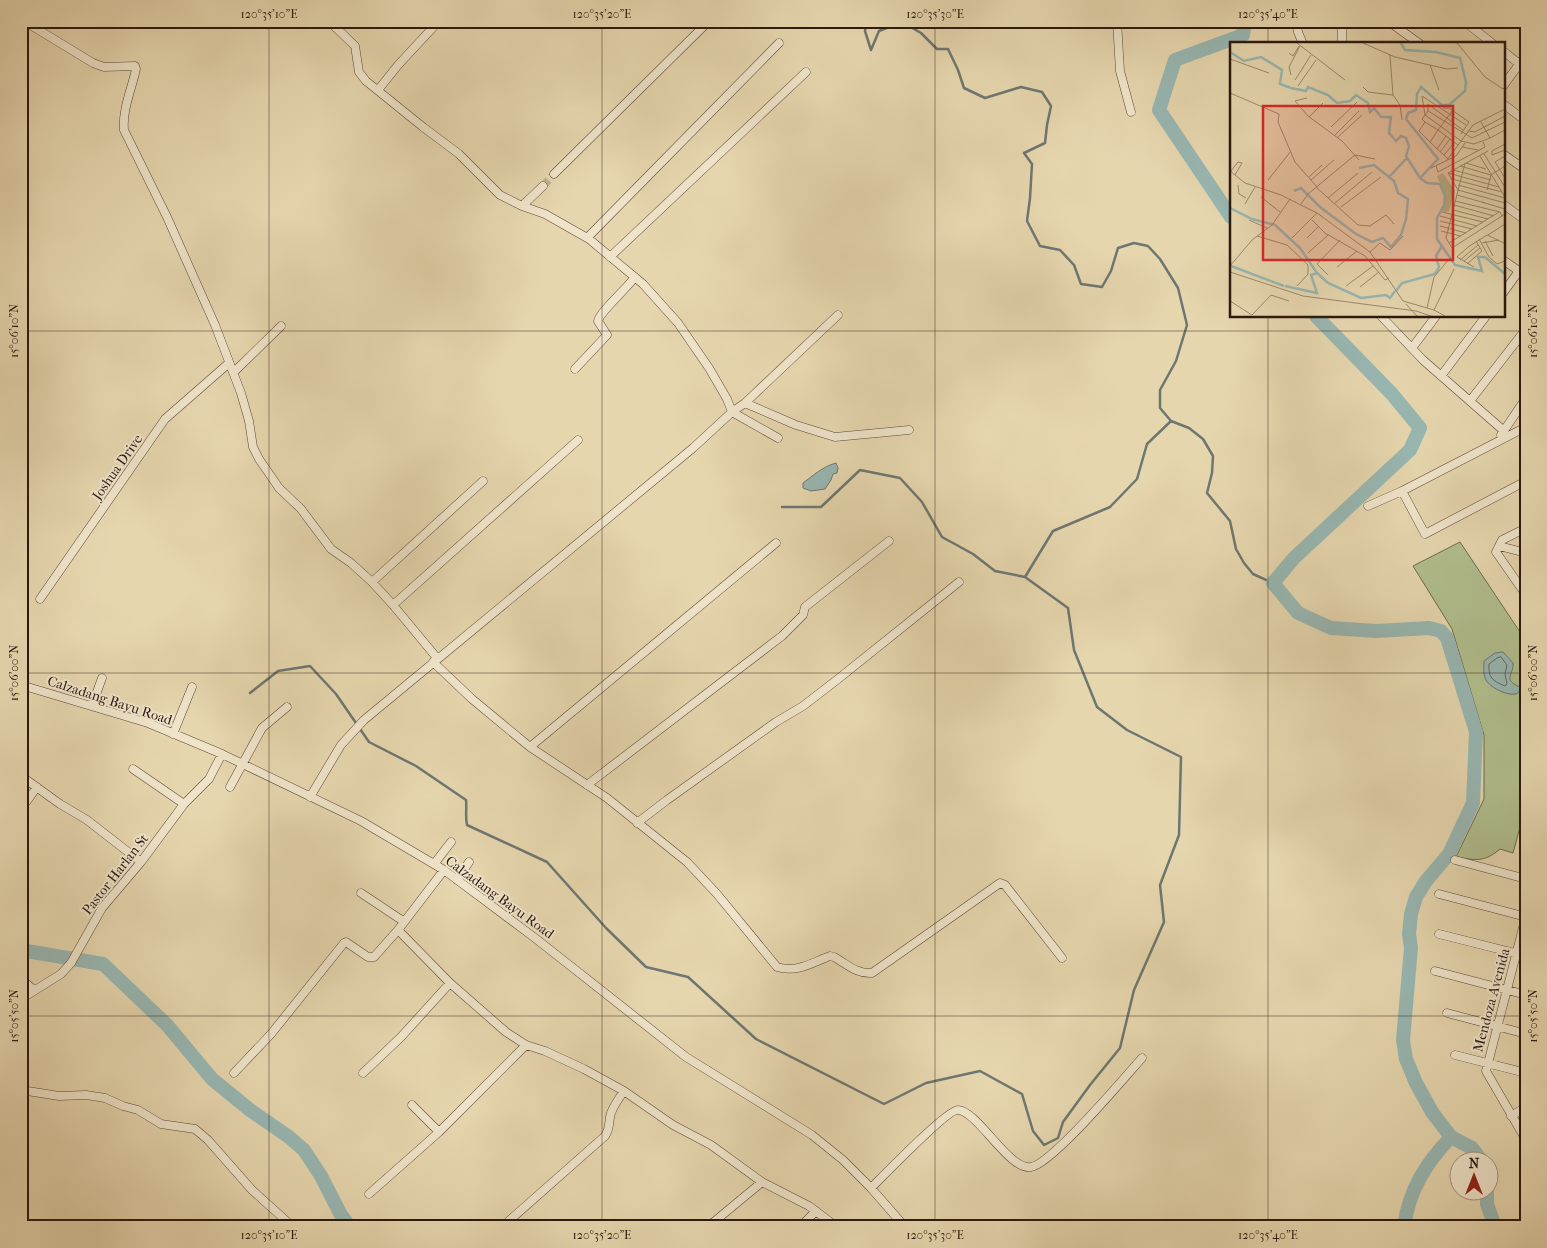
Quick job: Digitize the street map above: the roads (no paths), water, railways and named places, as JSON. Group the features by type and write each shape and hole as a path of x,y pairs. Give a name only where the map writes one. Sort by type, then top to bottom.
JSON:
{"street":[{"path":"24,21 93,63 104,67 135,66 124,130 184,254 215,325 234,372 249,421 253,447 279,488 301,509 331,548 351,563 393,604 435,660 472,698 530,747 607,798 687,862 717,894 777,967 795,970 834,956 854,970 872,973 1000,883 1004,885 1062,958"},
{"path":"329,21 355,46 359,72 366,81 459,154 500,195 522,206 545,214 587,238 650,290 678,324 709,368 727,399 732,412 778,438"},
{"path":"378,90 439,21"},
{"path":"554,174 709,21"},
{"path":"1117,21 1120,71 1131,112"},
{"path":"1296,21 1298,32 1303,42"},
{"path":"1342,21 1343,42"},
{"path":"1388,21 1417,42"},
{"path":"1464,21 1490,42"},
{"path":"587,238 779,44"},
{"path":"1504,52 1523,66"},
{"path":"1504,85 1523,66 1526,55"},
{"path":"610,257 806,72"},
{"path":"1504,105 1526,121"},
{"path":"1504,155 1526,170"},
{"path":"522,206 543,186"},
{"path":"1504,205 1526,221"},
{"path":"1504,261 1523,274 1504,292"},
{"path":"575,369 607,335 598,321 598,316 620,295 635,277"},
{"path":"310,797 341,745 364,720 693,448 732,412 745,403 838,315"},
{"path":"1384,318 1441,376 1504,432"},
{"path":"1412,348 1434,318"},
{"path":"1441,376 1484,318"},
{"path":"234,372 281,326"},
{"path":"1470,401 1526,329"},
{"name":"Joshua Drive","path":"40,599 165,419 229,363"},
{"path":"1497,441 1526,398"},
{"path":"745,403 796,425 835,437 909,430"},
{"path":"1368,506 1402,491 1526,427"},
{"path":"393,604 578,440"},
{"path":"372,582 483,481"},
{"path":"1402,491 1425,534 1526,481"},
{"path":"1525,593 1496,552 1502,540 1526,528"},
{"path":"587,785 782,636 803,615 806,607 889,541"},
{"path":"530,747 776,543"},
{"path":"1499,546 1526,553"},
{"path":"637,823 776,722 803,706 838,680 959,582"},
{"path":"92,706 102,678"},
{"name":"Calzadang Bayu Road","path":"21,685 148,723 222,754 361,821 444,870 536,938 686,1057 812,1135 843,1160 871,1188 905,1227"},
{"path":"173,734 192,687"},
{"path":"230,787 262,728 287,707"},
{"name":"Pastor Harlan St","path":"21,999 61,974 71,963 102,908 141,862 184,804 209,779 222,754"},
{"path":"133,769 184,804"},
{"path":"21,776 60,804 87,820 141,862"},
{"path":"21,805 27,801 37,787"},
{"path":"434,864 451,842"},
{"path":"1455,860 1526,879"},
{"path":"457,880 469,862"},
{"path":"234,1073 270,1034 344,943 346,942 368,957 374,957 398,930 444,870"},
{"path":"361,893 403,922"},
{"path":"1439,894 1526,917"},
{"name":"Mendoza Avenida","path":"1526,917 1486,1071 1526,1140"},
{"path":"398,930 450,983 498,1026 526,1044 584,1069 624,1091 673,1125 711,1145 762,1182 816,1211 836,1227"},
{"path":"1439,934 1526,956"},
{"path":"1435,972 1526,995"},
{"path":"21,979 34,990"},
{"path":"363,1073 401,1038 450,983"},
{"path":"1446,1013 1526,1034"},
{"path":"369,1194 439,1132 526,1044"},
{"path":"1455,1055 1526,1073"},
{"path":"871,1188 924,1136 954,1110 960,1110 968,1114 1012,1158 1025,1167 1032,1168 1055,1153 1142,1058"},
{"path":"21,1090 60,1096 86,1095 105,1098 138,1110 161,1124 196,1129 202,1133 252,1190 294,1227"},
{"path":"502,1227 605,1136 610,1129 610,1116 624,1091"},
{"path":"412,1105 439,1132"},
{"path":"1511,1116 1526,1107"},
{"path":"706,1227 762,1182"},
{"path":"801,1226 816,1211"}],"water":[{"path":"836,463 837,473 833,474 825,489 811,491 803,488 803,483 826,467"},
{"path":"1503,652 1513,663 1510,679 1511,682 1520,687 1519,692 1516,694 1508,694 1498,690 1490,685 1484,676 1484,661 1495,653"}],"waterway":[{"path":"867,21 865,31 871,50 879,31 902,22 921,33 937,49 948,49 964,88 985,98 1021,87 1042,92 1051,106 1045,143 1024,153 1032,164 1027,221 1040,246 1060,250 1074,265 1081,284 1102,287 1111,271 1118,248 1134,243 1148,246 1160,259 1178,288 1187,325 1176,361 1160,390 1160,408 1171,421 1189,428 1203,439 1213,456 1212,473 1207,493 1230,521 1236,549 1244,563 1253,574 1273,583"},
{"path":"1230,216 1159,110 1175,60 1243,35 1245,21"},
{"path":"1318,318 1392,394 1420,428 1410,450 1294,558 1273,583 1298,613 1331,628 1376,631 1429,628 1441,631 1447,638 1476,732 1473,803 1449,854 1426,881 1416,897 1411,914 1409,934 1411,948 1403,1040 1406,1059 1416,1083 1432,1112 1451,1137 1474,1150"},
{"path":"250,693 278,671 310,666 336,694 369,742 416,766 466,800 467,825 547,862 606,928 646,967 688,977 756,1039 884,1104 926,1083 980,1071 1022,1094 1033,1131 1044,1145 1058,1138 1063,1122 1120,1048 1134,990 1164,922 1160,885 1179,835 1181,757 1127,730 1097,707 1074,650 1068,608 1025,577 1053,531 1110,507 1137,479 1147,444 1171,421"},
{"path":"782,507 821,507 860,470 900,478 922,502 942,537 973,554 995,571 1025,577"},
{"path":"21,950 103,964 167,1025 212,1079 304,1150 321,1176 341,1215 350,1227"},
{"path":"1404,1227 1414,1189 1426,1167 1451,1137"},
{"path":"1487,1200 1495,1227"}],"tunnel":[{"path":"543,186 554,174"}]}
